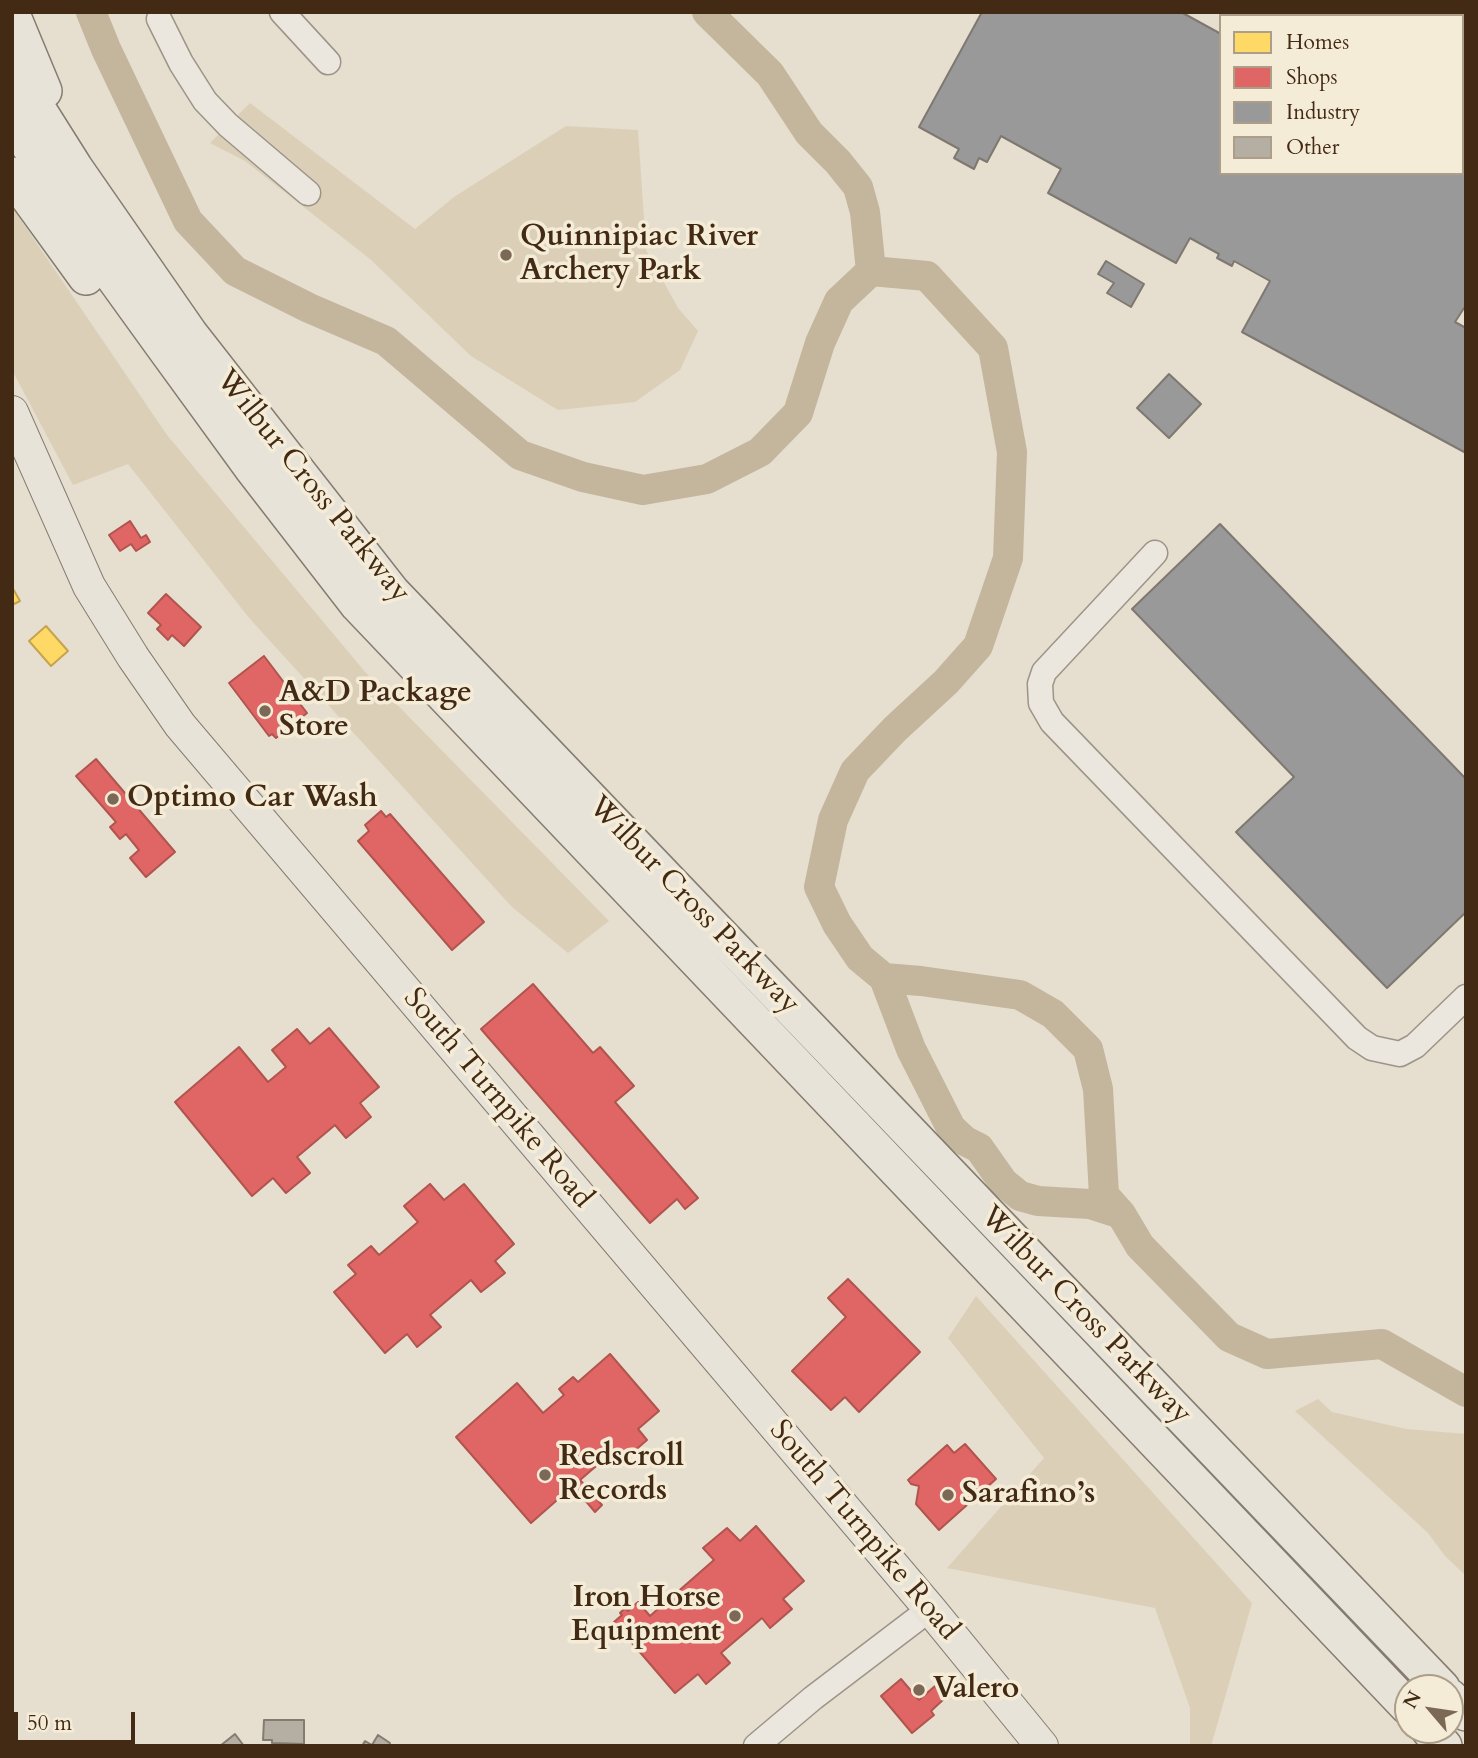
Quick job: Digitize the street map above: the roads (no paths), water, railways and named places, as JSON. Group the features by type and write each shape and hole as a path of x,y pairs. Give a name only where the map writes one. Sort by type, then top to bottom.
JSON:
{"highway":[{"path":"12,13 75,168"},
{"name":"Wilbur Cross Parkway","path":"12,68 75,168 190,334 392,592 1429,1674"},
{"name":"Wilbur Cross Parkway","path":"12,118 92,246 252,468 358,605 1394,1692"},
{"path":"12,175 180,402 252,468"}],"main road":[{"name":"South Turnpike Road","path":"12,412 89,586 174,717 930,1609 1042,1746"}],"street":[{"path":"282,12 328,62"},
{"path":"159,19 205,102 308,193"},
{"path":"1155,553 1044,672 1040,684 1041,703 1052,722 1357,1038 1372,1048 1400,1054 1415,1046 1466,996"},
{"path":"756,1746 930,1609"}],"waterway":[{"path":"91,12 188,221 235,271 309,308 386,341 520,455 583,477 643,490 707,479 760,452 798,413 820,343 839,301 871,271 927,276 993,348 1012,452 1008,558 978,646 946,682 855,771 833,820 819,887 837,924 860,958 884,978 1020,995 1053,1014 1088,1049 1098,1089 1104,1195 1121,1214 1140,1246 1229,1337 1267,1354 1382,1344 1466,1392"},
{"path":"707,12 770,74 809,133 858,187 865,212 871,271"},
{"path":"884,978 911,1049 951,1128 965,1141 979,1148 1003,1182 1020,1196 1038,1201 1090,1204 1121,1214"}],"place":[{"name":"Quinnipiac River Archery Park","path":"506,255"},
{"name":"A&D Package Store","path":"265,711"},
{"name":"Optimo Car Wash","path":"113,799"},
{"name":"Redscroll Records","path":"545,1475"},
{"name":"Sarafino’s","path":"948,1495"},
{"name":"Iron Horse Equipment","path":"735,1616"},
{"name":"Valero","path":"919,1690"}]}
